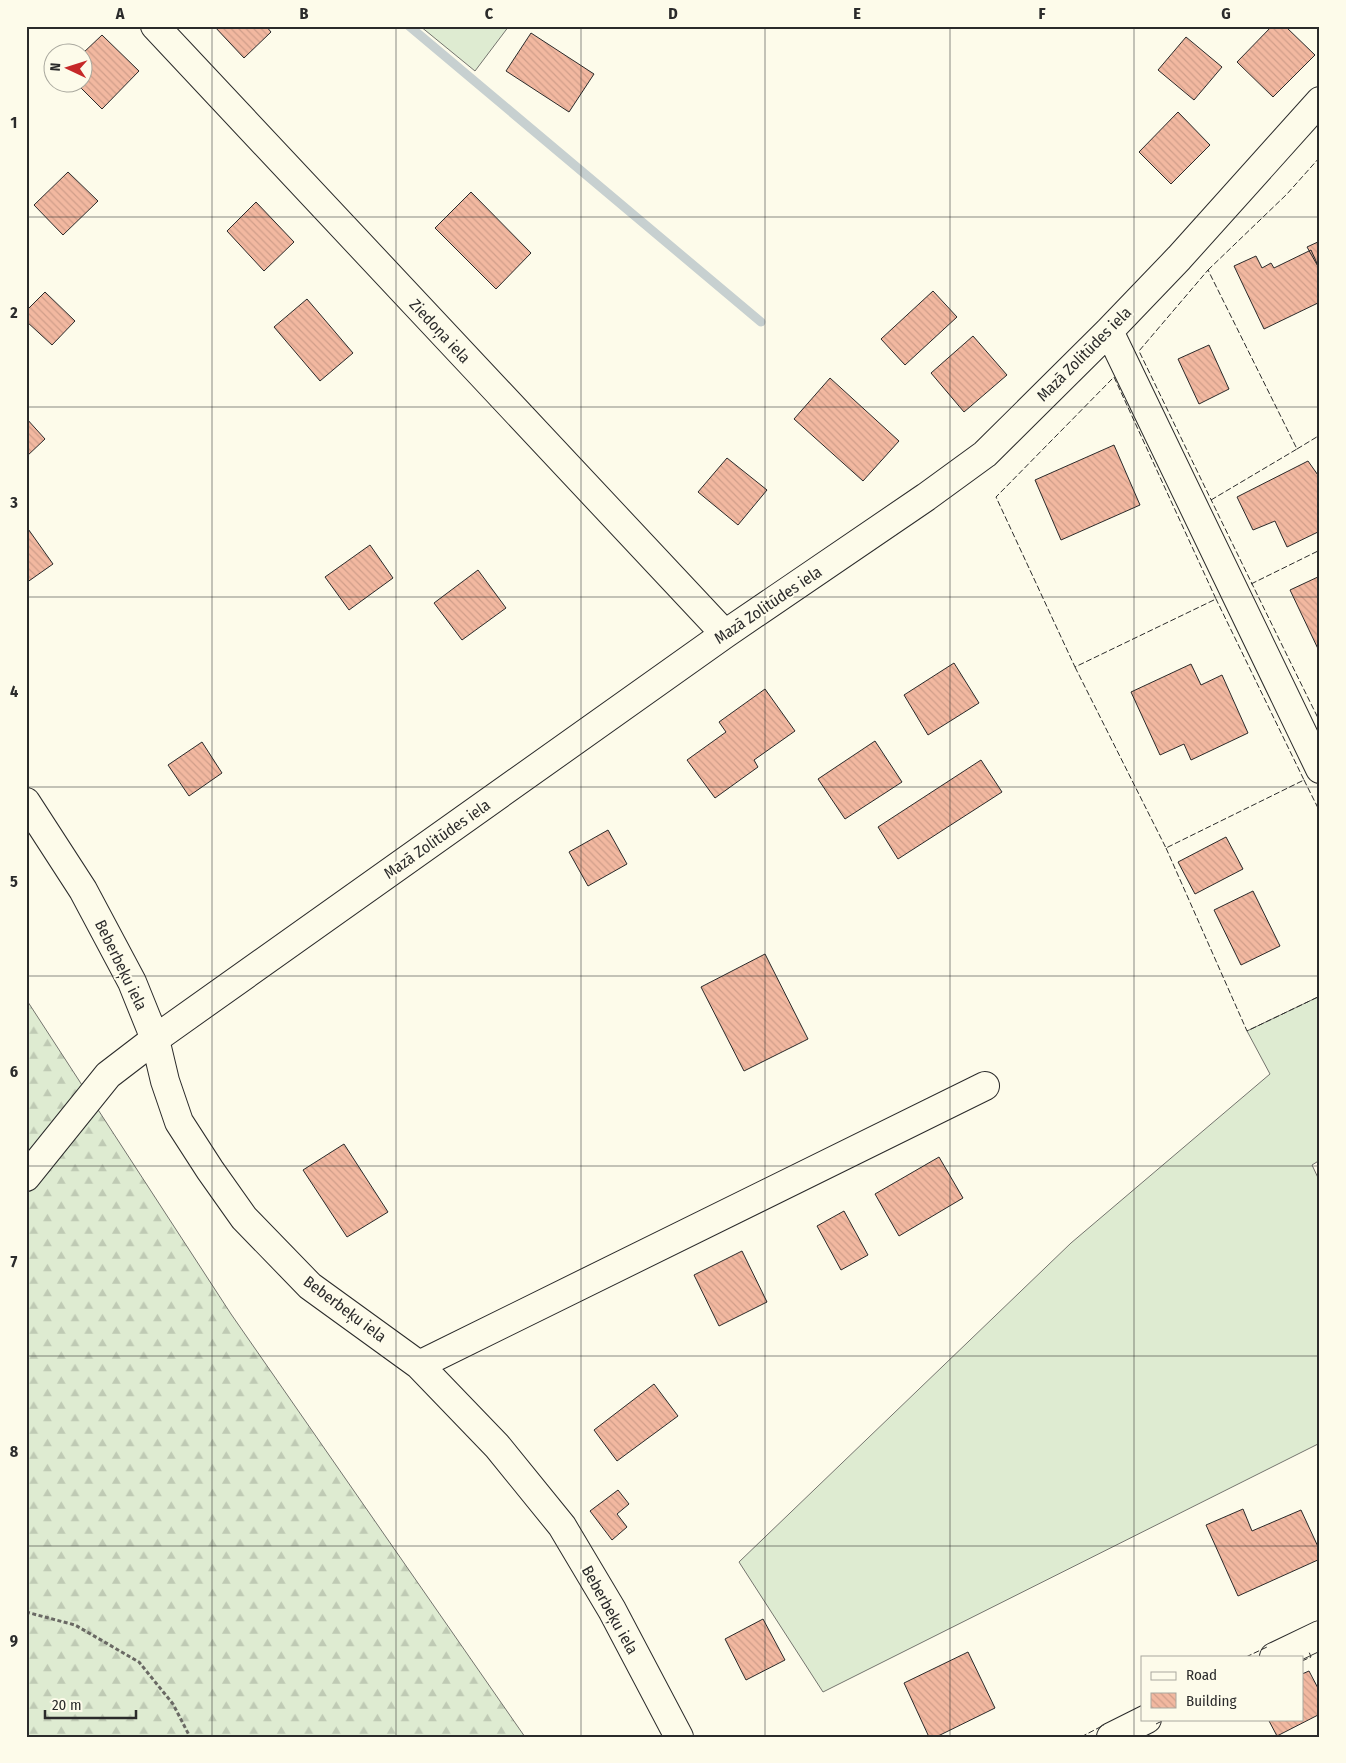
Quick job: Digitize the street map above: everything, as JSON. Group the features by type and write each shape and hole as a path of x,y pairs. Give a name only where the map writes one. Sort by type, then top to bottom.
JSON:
{"street":[{"name":"Ziedoņa iela","path":"155,26 725,634"},
{"name":"Mazā Zolitūdes iela","path":"26,1177 108,1075 155,1039 725,634 926,498 985,454 1109,331 1179,258 1320,101"},
{"path":"1109,331 1320,769"},
{"name":"Beberbeķu iela","path":"26,802 83,890 132,982 155,1039 165,1081 180,1122 210,1170 244,1218 310,1286 419,1365 497,1446 562,1526 612,1610 679,1737"},
{"path":"419,1365 985,1086"},
{"path":"1276,1656 1320,1635"},
{"path":"1111,1737 1144,1720"}],"path":[{"path":"26,1612 76,1625 139,1662 173,1704 190,1737"}],"green space":[{"path":"420,26 509,26 475,71"},
{"path":"1320,996 1320,1160 1312,1165 1320,1182 1320,1443 823,1692 739,1562 1071,1243 1270,1074 1247,1031"},
{"path":"26,999 231,1314 525,1737 26,1737"}],"building":[{"path":"214,26 266,26 271,32 244,58"},
{"path":"1272,26 1285,26 1315,55 1273,97 1237,62"},
{"path":"531,33 594,74 569,112 506,71"},
{"path":"102,35 139,71 102,109 85,92 92,92 92,44"},
{"path":"1186,37 1222,67 1194,100 1158,70"},
{"path":"1178,112 1210,145 1171,184 1139,152"},
{"path":"68,172 98,201 63,235 34,205"},
{"path":"471,192 531,253 496,289 435,228"},
{"path":"256,202 294,242 264,271 227,231"},
{"path":"1320,241 1320,270 1307,247"},
{"path":"1311,250 1320,270 1320,302 1264,329 1234,266 1256,256 1262,268 1271,263 1274,268"},
{"path":"933,291 957,317 905,365 881,339"},
{"path":"45,292 75,321 52,345 26,321 26,311"},
{"path":"307,299 353,353 320,381 274,327"},
{"path":"973,336 1007,375 964,412 931,373"},
{"path":"1209,345 1229,389 1199,404 1178,359"},
{"path":"830,378 899,441 863,481 794,419"},
{"path":"26,418 45,439 26,457"},
{"path":"1114,445 1140,505 1061,540 1035,480"},
{"path":"727,458 767,490 738,525 698,492"},
{"path":"1308,461 1320,478 1320,531 1287,547 1275,521 1253,530 1237,497"},
{"path":"26,526 53,564 26,583"},
{"path":"370,545 393,578 349,610 325,577"},
{"path":"478,570 506,608 462,640 434,603"},
{"path":"1320,576 1320,653 1290,590"},
{"path":"954,663 979,703 928,735 904,695"},
{"path":"1191,664 1201,685 1222,675 1248,733 1191,760 1184,744 1160,755 1131,692"},
{"path":"765,689 795,731 754,760 758,767 715,798 687,760 726,732 719,722"},
{"path":"875,741 902,782 845,819 818,779"},
{"path":"202,742 222,773 189,796 168,765"},
{"path":"981,760 1002,792 898,859 878,827"},
{"path":"608,830 627,864 588,886 569,852"},
{"path":"1226,837 1243,869 1195,894 1178,862"},
{"path":"1253,891 1280,946 1241,965 1214,910"},
{"path":"765,954 808,1039 744,1071 701,987"},
{"path":"344,1144 388,1212 347,1237 303,1170"},
{"path":"939,1157 963,1198 899,1236 875,1194"},
{"path":"844,1211 868,1255 841,1270 817,1226"},
{"path":"742,1251 767,1302 719,1326 694,1275"},
{"path":"654,1384 678,1416 617,1461 594,1430"},
{"path":"618,1490 629,1504 617,1514 627,1527 612,1540 590,1511"},
{"path":"1243,1509 1252,1531 1301,1510 1320,1551 1320,1559 1238,1596 1206,1525"},
{"path":"763,1619 785,1660 746,1680 725,1639"},
{"path":"968,1652 995,1708 936,1737 929,1737 904,1683"},
{"path":"1309,1671 1320,1692 1320,1714 1277,1736 1269,1720 1304,1720 1304,1673"}],"waterway":[{"path":"409,26 761,322"}],"fence":[{"path":"1208,270 1287,194 1320,157"},
{"path":"1211,500 1297,449 1208,270 1139,351 1207,490 1229,537 1320,722"},
{"path":"1114,377 1216,599 1075,667 996,497 1114,377"},
{"path":"1297,449 1320,435"},
{"path":"1251,584 1320,550"},
{"path":"1075,667 1166,848 1304,780 1216,599"},
{"path":"1304,780 1320,812"},
{"path":"1166,848 1247,1031 1320,996"},
{"path":"1248,1656 1267,1647"},
{"path":"1304,1660 1311,1657 1309,1652"},
{"path":"1156,1724 1164,1720"},
{"path":"1081,1737 1104,1725"}]}
